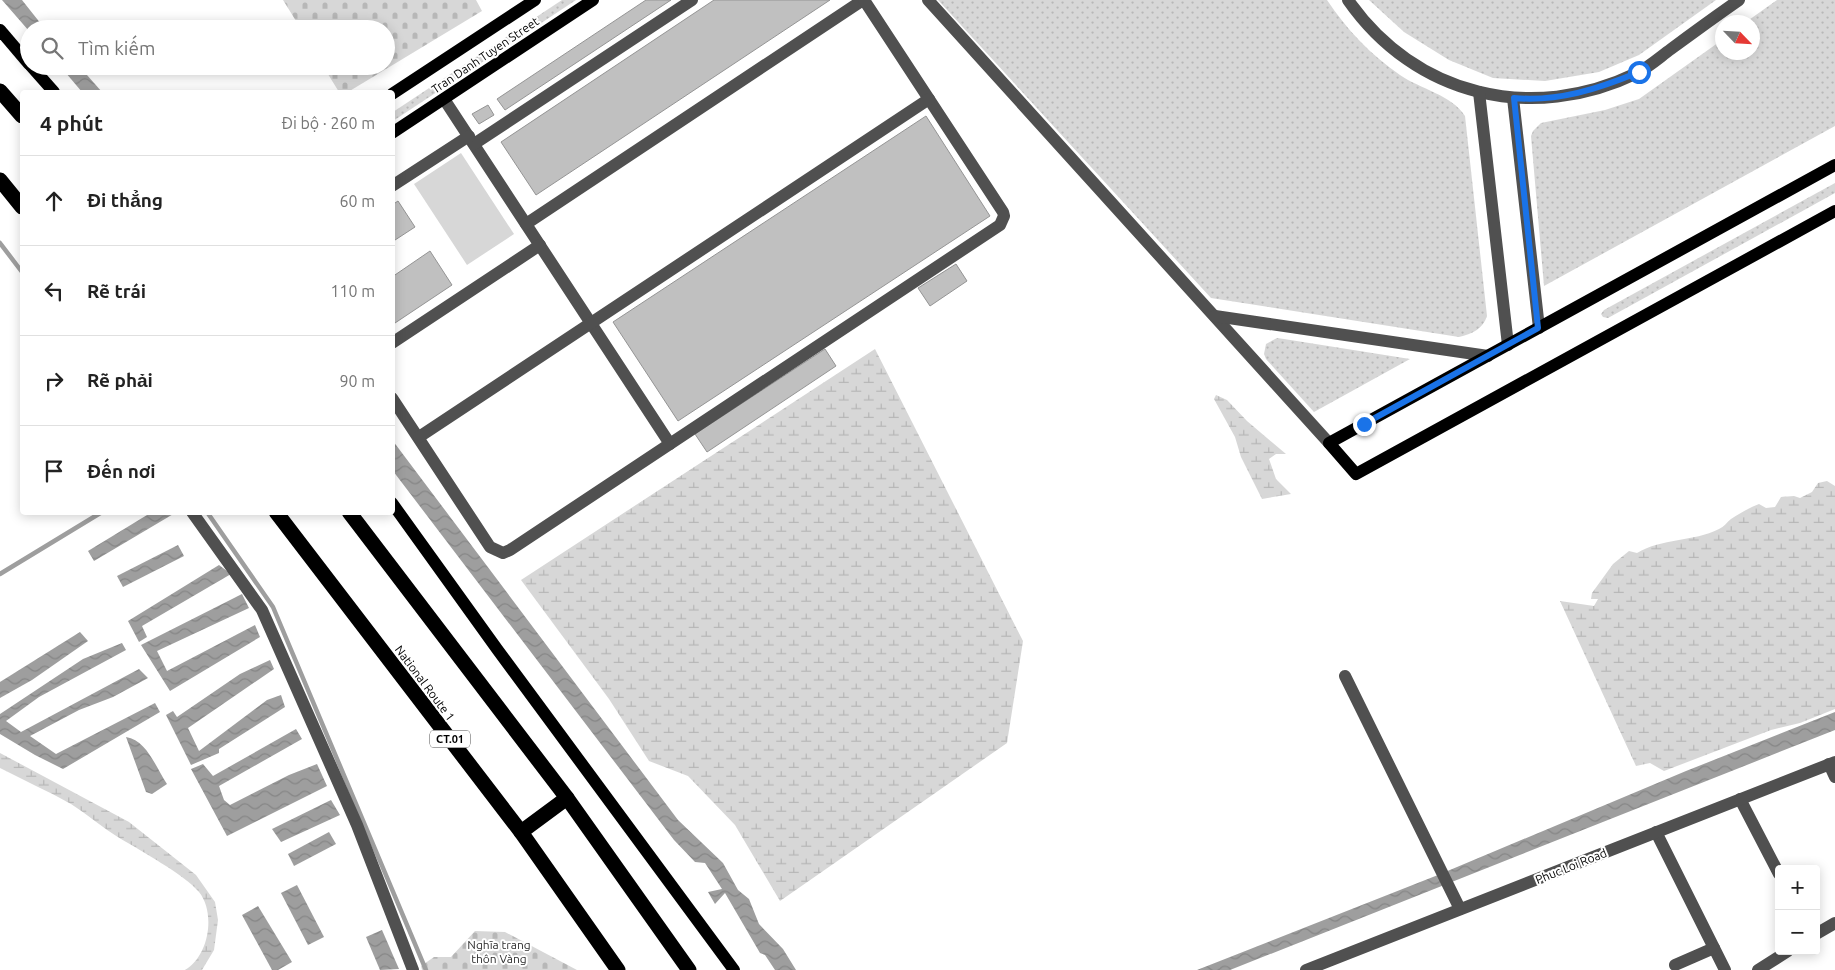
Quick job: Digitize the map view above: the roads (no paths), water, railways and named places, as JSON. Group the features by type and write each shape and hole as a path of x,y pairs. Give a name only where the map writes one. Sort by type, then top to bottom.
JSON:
{"highway":[{"path":"0,91 20,114"},
{"path":"0,180 20,205"},
{"name":"National Route 1","path":"278,515 521,832 618,970"},
{"path":"351,515 567,798 689,970"},
{"path":"521,832 567,798"}],"main road":[{"name":"Tran Danh Tuyen Street","path":"395,92 535,0"},
{"name":"Tran Danh Tuyen Street","path":"395,131 593,0"},
{"path":"0,30 20,53"},
{"path":"39,75 52,90"},
{"path":"1835,166 1329,443 1356,474 1835,211"},
{"path":"395,507 497,649 734,970"}],"street":[{"path":"395,184 472,140 692,0"},
{"path":"395,402 490,547 503,553 670,444 1003,221 1002,212 864,0 526,224"},
{"path":"928,0 1329,443"},
{"path":"1348,0 1361,19 1388,46 1419,68 1453,85 1479,92 1528,99 1566,96 1603,87 1639,72 1739,0"},
{"path":"1479,92 1508,345"},
{"path":"1514,98 1538,328"},
{"path":"444,99 670,444"},
{"path":"419,437 929,99"},
{"path":"395,341 540,245"},
{"path":"1215,316 1488,356"},
{"path":"194,515 262,610 356,825 413,970"},
{"path":"1345,676 1460,909"},
{"path":"1832,763 1835,777"},
{"name":"Phuc Loi Road","path":"1306,970 1832,763"},
{"path":"1740,799 1775,866"},
{"path":"1656,832 1725,970"},
{"path":"1820,932 1835,923"},
{"path":"1675,965 1714,948"},
{"path":"1758,970 1782,955"}],"water":[{"path":"2,0 22,0 38,20 20,21"},
{"path":"68,75 87,75 100,90 80,90"},
{"path":"395,444 678,820 723,863 738,890 749,899 759,924 783,949 796,970 775,970 765,955 760,953 725,893 715,904 708,892 722,889 705,863 695,862 674,840 395,474"},
{"path":"147,515 172,515 94,561 88,551"},
{"path":"178,545 184,556 123,587 117,576"},
{"path":"219,565 231,574 142,626 147,637 139,642 128,621"},
{"path":"242,594 249,608 157,651 167,671 255,625 260,637 170,691 141,645"},
{"path":"80,632 88,641 32,680 0,698 0,682"},
{"path":"122,643 126,650 39,697 6,721 21,732 139,669 148,678 113,697 79,710 30,736 56,754 155,703 160,712 63,769 0,734 0,714 83,659"},
{"path":"270,660 274,669 188,728 199,751 267,700 281,695 285,707 219,749 219,753 191,765 166,715 173,711 177,717 240,674"},
{"path":"1835,712 1835,730 1230,970 1197,970 1438,875 1686,771"},
{"path":"296,729 302,739 219,786 224,800 230,805 289,775 317,764 327,786 227,836 191,769 203,764 213,776"},
{"path":"126,737 140,743 167,784 152,794 146,792"},
{"path":"331,800 340,815 281,842 272,829"},
{"path":"329,832 336,844 294,866 288,854"},
{"path":"297,885 324,937 308,945 281,893"},
{"path":"258,906 292,962 278,970 272,970 242,915"},
{"path":"382,930 399,969 380,970 366,937"}],"waterway":[{"path":"0,243 20,269"},
{"path":"0,574 97,515"},
{"path":"209,515 273,607 426,970"}],"park label":[{"name":"Nghĩa trang thôn Vàng","path":"499,951"}]}
